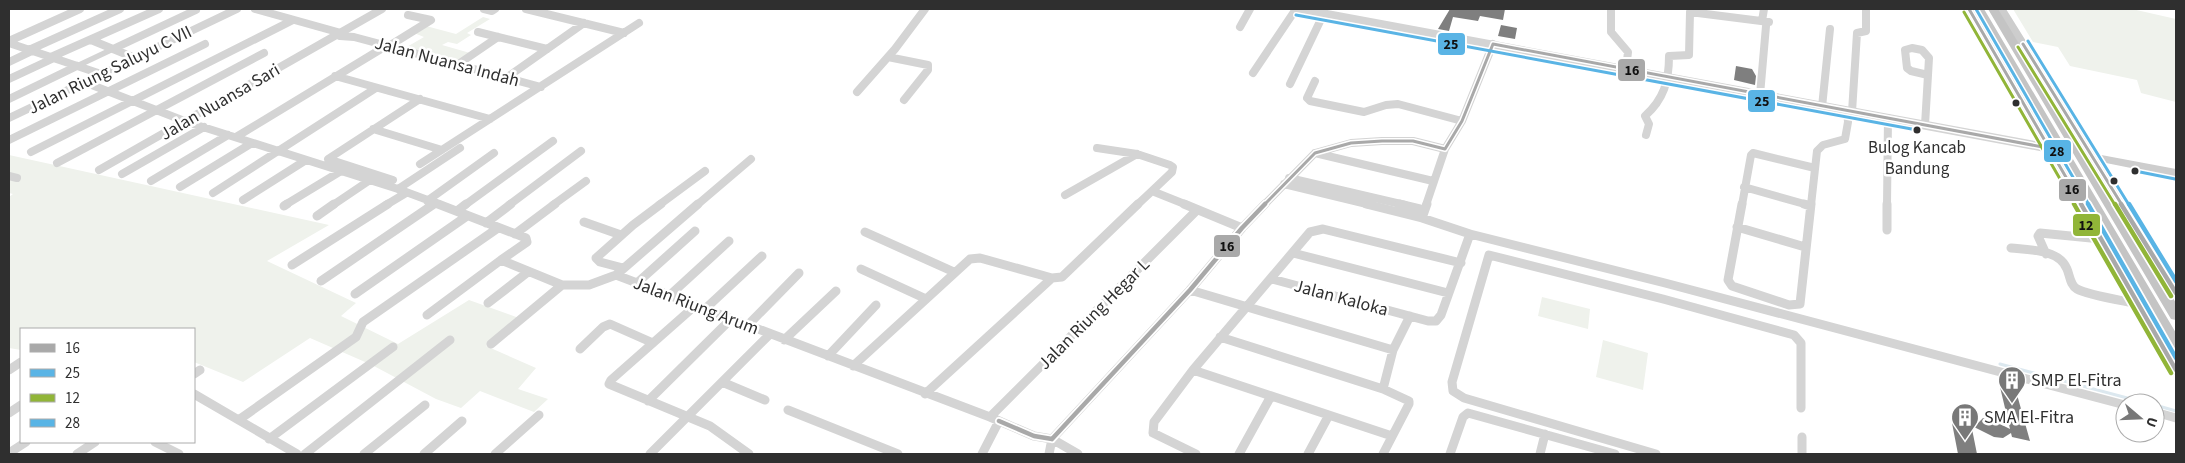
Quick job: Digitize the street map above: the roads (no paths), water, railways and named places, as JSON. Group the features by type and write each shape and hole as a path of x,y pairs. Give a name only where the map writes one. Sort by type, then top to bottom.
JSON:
{"highway":[{"path":"1980,28 1981,10"},
{"path":"1981,10 2176,346"},
{"path":"1981,10 2176,315"},
{"path":"2089,218 2118,246"}],"main road":[{"path":"2002,9 2176,293"},
{"path":"1980,28 2176,370"},
{"path":"2092,157 2176,173"}],"street":[{"path":"9,43 80,9"},
{"path":"9,62 120,9"},
{"path":"9,79 159,9"},
{"name":"Jalan Riung Saluyu C VII","path":"9,118 237,9"},
{"name":"Jalan Nuansa Indah","path":"255,9 340,35 353,32 387,46 541,87"},
{"name":"Jalan Nuansa Sari","path":"99,170 340,35 353,32 382,9"},
{"path":"484,9 492,11 495,9"},
{"path":"526,9 624,33"},
{"path":"857,92 888,58 925,9"},
{"path":"1240,27 1250,9"},
{"path":"1253,73 1297,9 2048,148"},
{"path":"1612,9 1611,32 1628,52 1626,69"},
{"path":"1760,95 1766,23 1764,9"},
{"path":"1814,168 1753,153 1751,156 1728,280 1740,290 1796,306 1801,302 1805,247 1817,151 1819,147 1845,139 1850,111 1857,34 1866,31 1866,9"},
{"path":"9,99 196,10"},
{"path":"1646,136 1649,124 1645,116 1656,106 1669,78 1669,56 1686,57 1689,55 1690,10 1766,23"},
{"path":"1290,84 1324,13"},
{"path":"151,181 232,136 246,131 431,20 408,14"},
{"path":"32,152 293,20"},
{"path":"506,78 584,23"},
{"path":"420,164 639,23"},
{"path":"1822,107 1830,29"},
{"path":"478,32 547,49"},
{"path":"408,34 418,37"},
{"path":"457,64 498,37"},
{"path":"91,40 136,58"},
{"path":"9,43 101,74"},
{"path":"9,140 205,44"},
{"path":"1423,214 1445,149 1462,120 1493,44"},
{"path":"57,162 264,53"},
{"path":"888,58 928,65 928,70 904,100"},
{"path":"1925,125 1928,75"},
{"path":"336,76 490,119"},
{"path":"1315,81 1307,98 1310,101 1364,112 1386,105 1398,104 1462,120"},
{"path":"84,82 187,122 280,150 402,191 528,240 427,315"},
{"path":"213,193 376,88"},
{"path":"393,180 328,159 420,99"},
{"path":"1887,230 1888,118"},
{"path":"122,174 204,127"},
{"path":"373,129 442,150"},
{"path":"457,211 553,141"},
{"path":"1049,454 1052,439 1190,290 1242,228 1315,153 1351,143 1382,141 1413,141 1445,149"},
{"path":"180,187 252,142"},
{"path":"292,265 402,191 460,148"},
{"path":"854,366 924,298 970,259 980,258 1052,278 1062,277 1172,172 1173,168 1170,165 1137,154 1097,148"},
{"path":"486,223 582,151"},
{"path":"321,281 432,202 494,153"},
{"path":"1315,153 1433,181"},
{"path":"1065,195 1137,154"},
{"path":"705,171 621,236 596,258 619,272 751,159"},
{"path":"244,200 306,160"},
{"path":"284,206 340,171"},
{"path":"317,216 370,180"},
{"path":"514,234 586,181"},
{"path":"1286,181 1423,214 1484,238 2115,402"},
{"path":"1744,186 1810,206"},
{"path":"1152,191 1242,228"},
{"name":"Jalan Riung Hegar L","path":"982,454 994,419 1197,210"},
{"path":"355,294 467,216"},
{"path":"584,222 621,236"},
{"path":"1737,227 1805,247"},
{"path":"240,419 356,337 364,322 498,228"},
{"path":"1196,454 1154,433 1154,422 1193,370 1310,232 1323,229 1461,263"},
{"path":"637,283 695,231"},
{"path":"864,232 954,272"},
{"path":"2046,254 2038,236 2040,233 2101,239"},
{"path":"1293,253 1448,293 1461,263 1470,234"},
{"path":"1484,238 1489,255 1452,382 1453,391 1464,398 1656,454"},
{"path":"670,295 729,241"},
{"path":"2011,248 2046,254 2065,265 2070,281 2078,290 2138,304"},
{"path":"1489,255 1663,298 1794,335 1801,343 1801,408"},
{"path":"749,454 710,426 609,384 611,380 653,343 701,307 762,256"},
{"name":"Jalan Riung Arum","path":"501,260 562,285 589,285 619,272 637,283 784,340 994,419 1034,436 1052,439 1078,454"},
{"path":"861,269 924,298"},
{"path":"488,303 528,272"},
{"path":"748,325 799,273"},
{"path":"925,394 1052,278"},
{"name":"Jalan Kaloka","path":"1272,279 1428,321 1436,321 1441,316 1448,293"},
{"path":"491,344 562,285"},
{"path":"1190,290 1392,350"},
{"path":"784,340 836,291"},
{"path":"828,356 876,305"},
{"path":"1383,389 1392,350 1410,316"},
{"path":"648,401 731,319"},
{"path":"580,349 603,327 610,324 653,343"},
{"path":"650,454 770,334"},
{"path":"1220,338 1383,389 1409,401 1383,454"},
{"path":"305,454 450,340"},
{"path":"269,439 393,347"},
{"path":"9,370 20,363"},
{"path":"1193,370 1392,436"},
{"path":"722,382 765,400"},
{"path":"195,395 240,419 269,439 297,454"},
{"path":"1239,454 1271,396"},
{"path":"364,454 425,405"},
{"path":"9,413 20,406"},
{"path":"788,410 898,454"},
{"path":"1451,454 1462,418 1468,413 1615,454"},
{"path":"495,454 539,415"},
{"path":"1308,454 1329,415"},
{"path":"424,454 462,421"},
{"path":"1540,454 1545,434"},
{"path":"1802,438 1802,454"},
{"path":"9,453 24,443"},
{"path":"77,454 94,443"},
{"path":"157,443 179,454"}],"waterway":[{"path":"2000,364 2115,395"},
{"path":"2165,408 2176,411"}],"place":[{"name":"Bulog Kancab Bandung","path":"1917,130"},
{"name":"SMP El-Fitra","path":"2012,404"},
{"name":"SMA El-Fitra","path":"1965,441"}]}
